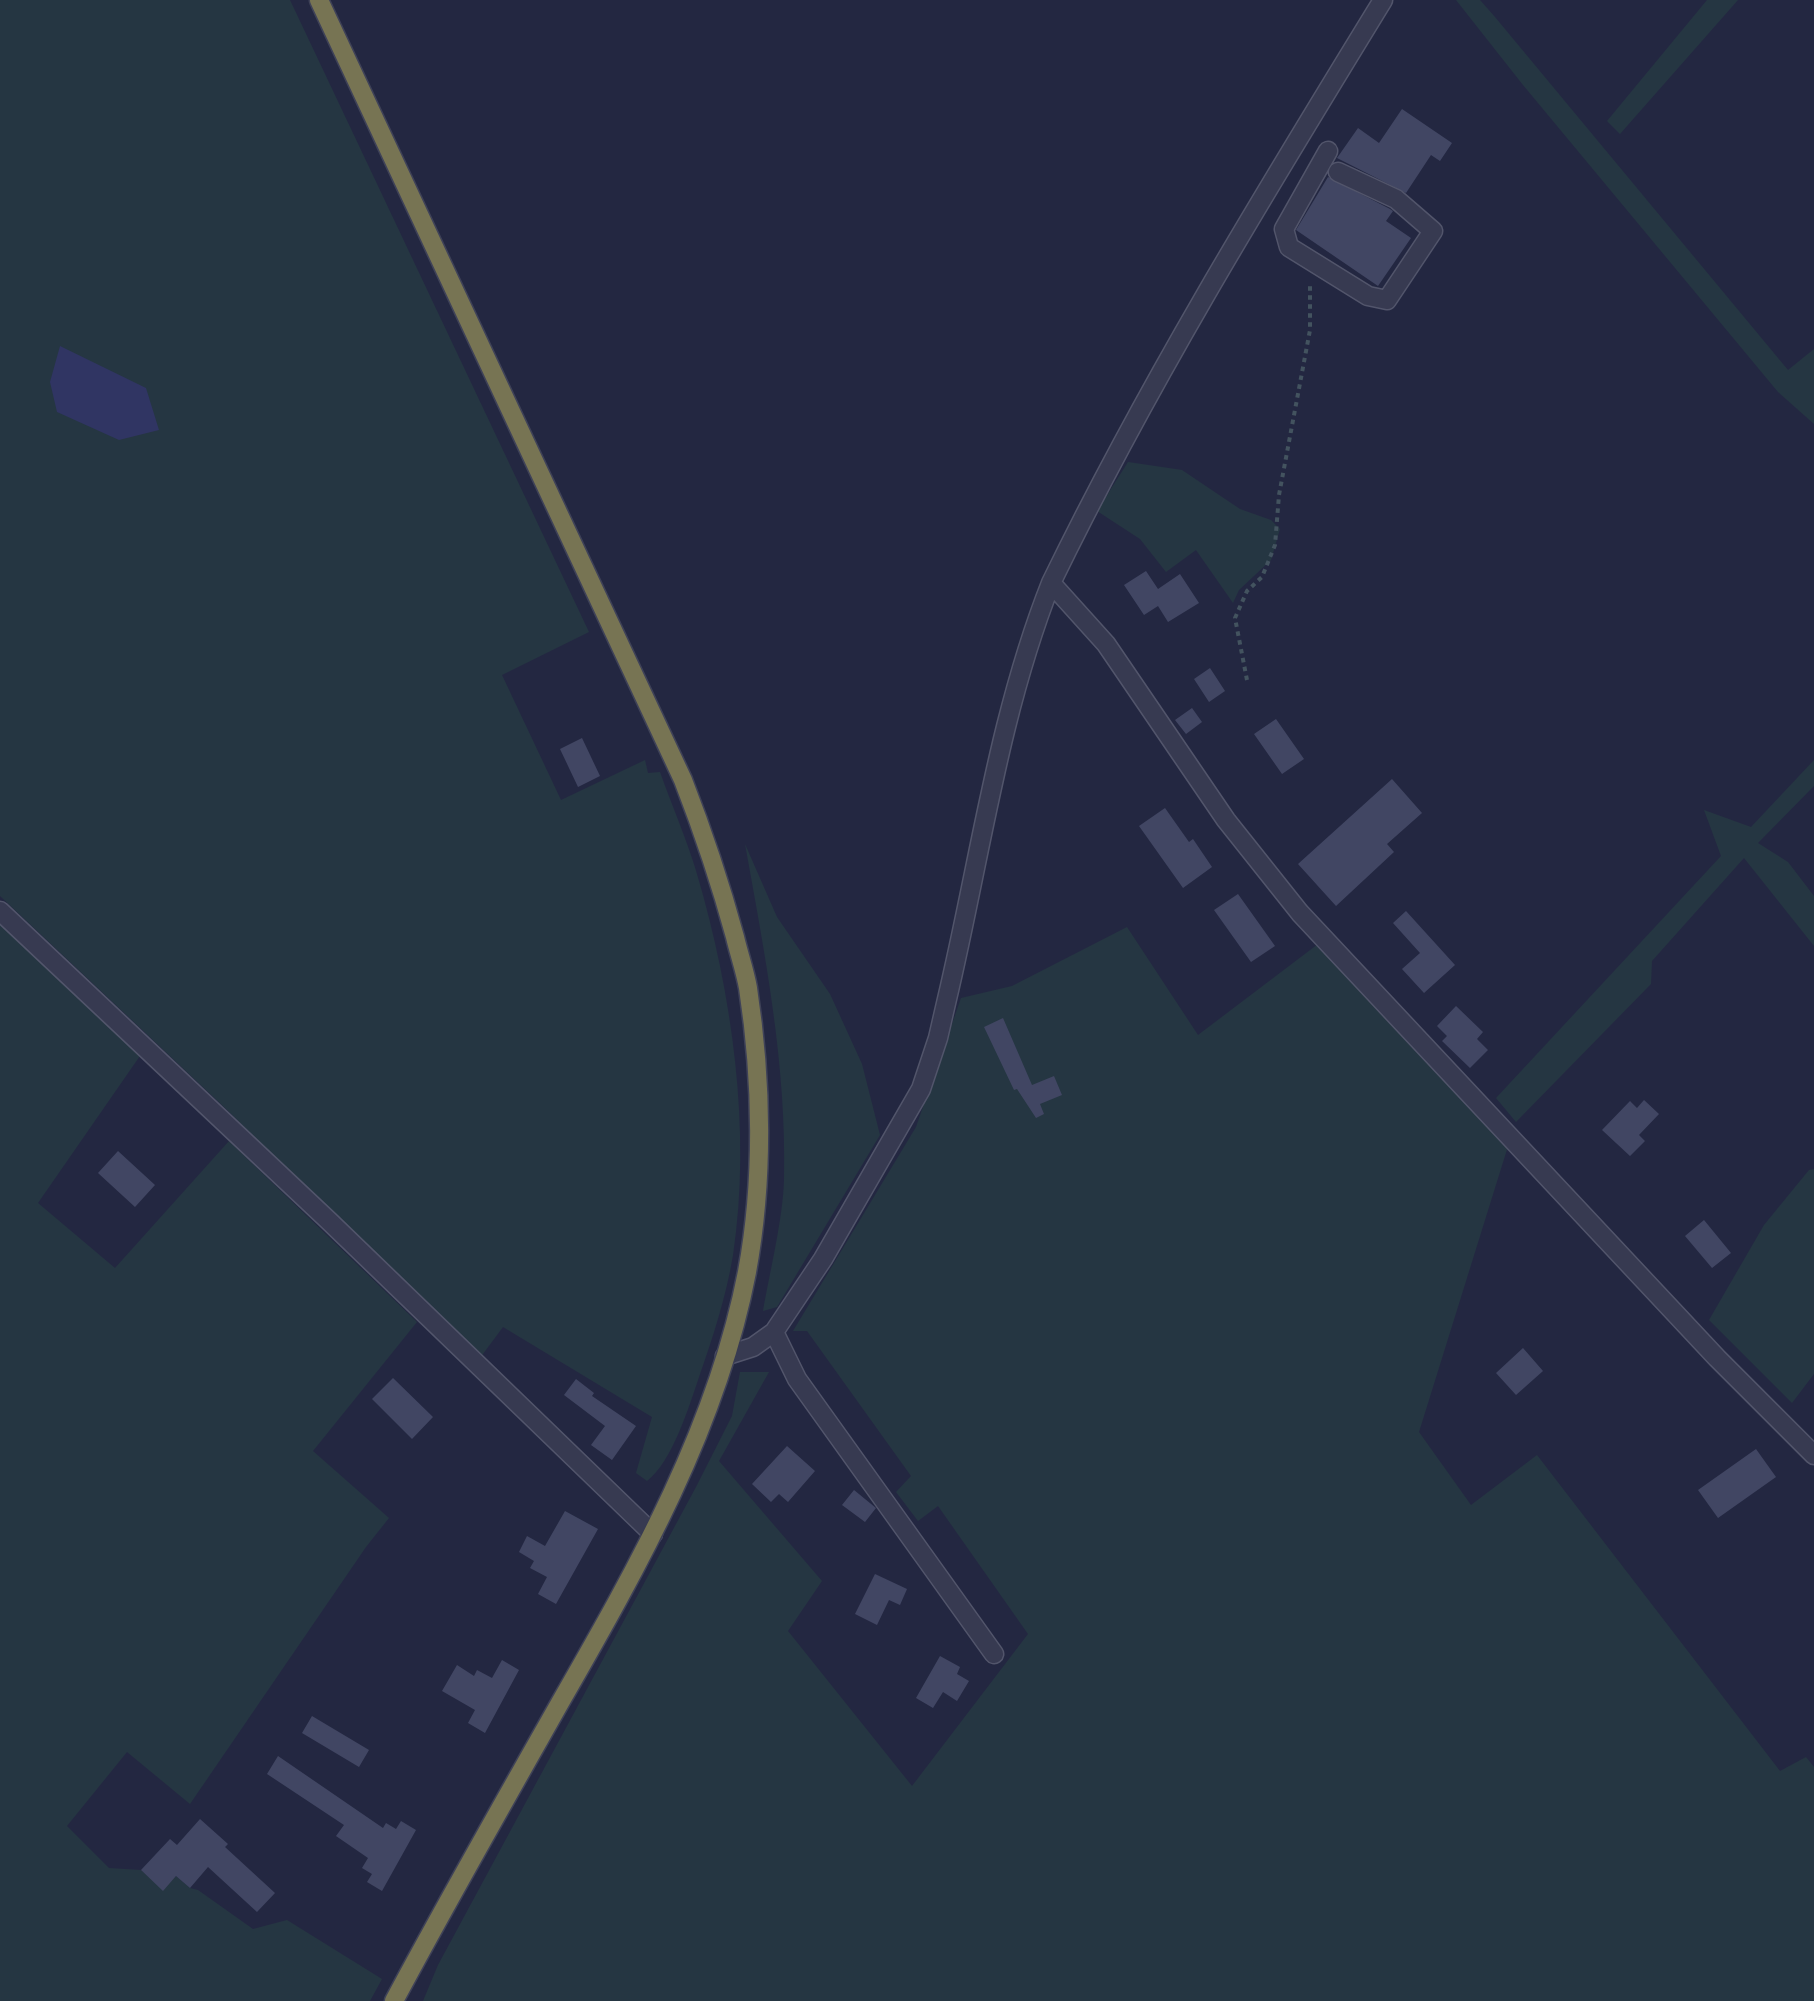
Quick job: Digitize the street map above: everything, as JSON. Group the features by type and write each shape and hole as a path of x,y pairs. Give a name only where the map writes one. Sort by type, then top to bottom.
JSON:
{"highway":[{"path":"319,0 683,780 716,867 748,987 757,1085 757,1181 748,1259 725,1356 703,1422 675,1490 630,1579 460,1876 394,2001"}],"street":[{"path":"725,1356 753,1347 774,1332 824,1259 921,1089 938,1038 960,944 1004,727 1032,631 1052,583 1098,488 1153,386 1280,168 1383,0"},
{"path":"1328,151 1310,179 1284,229 1289,247 1368,296 1387,300 1433,231 1396,199 1338,172"},
{"path":"1280,168 1310,179"},
{"path":"1052,583 1106,644 1227,820 1300,913 1717,1358 1814,1455"},
{"path":"0,911 329,1221 653,1534"},
{"path":"774,1332 797,1379 994,1654"}],"path":[{"path":"1247,680 1235,618 1247,591 1262,577 1275,544 1279,495 1310,330 1311,286 1308,275 1315,264"}],"shaded area":[{"path":"0,0 290,0 589,632 502,675 561,800 645,760 648,773 660,772 697,874 720,966 735,1063 740,1160 733,1255 719,1317 679,1433 664,1461 647,1481 636,1473 652,1417 503,1327 480,1358 224,1107 0,896"},
{"path":"1456,0 1480,0 1788,370 1814,349 1814,424 1778,392 1523,85"},
{"path":"1707,0 1738,0 1620,134 1607,121"},
{"path":"1128,462 1182,470 1240,509 1271,520 1280,529 1271,560 1239,590 1233,603 1196,550 1166,572 1140,539 1097,511"},
{"path":"1814,760 1814,786 1758,843 1788,862 1814,896 1814,946 1744,858 1652,961 1651,984 1516,1122 1496,1098 1721,856 1704,810 1751,827"},
{"path":"745,844 777,917 830,994 862,1064 880,1135 777,1307 763,1311 781,1211 784,1137 773,1011"},
{"path":"0,923 142,1053 38,1203 115,1268 229,1141 417,1322 313,1451 389,1518 366,1547 190,1804 127,1752 67,1826 109,1868 141,1870 163,1890 176,1876 190,1888 198,1890 253,1929 287,1920 382,1979 370,2001 0,2001"},
{"path":"1127,927 1198,1035 1322,941 1509,1143 1419,1432 1471,1505 1537,1455 1780,1771 1806,1757 1814,1767 1814,2001 423,2001 438,1965 732,1416 740,1372 769,1372 719,1461 822,1581 788,1631 912,1786 1028,1634 938,1506 918,1521 896,1492 911,1476 807,1331 793,1331 916,1127 961,998 1012,986"},
{"path":"1814,1169 1814,1374 1792,1403 1709,1320 1764,1225 1809,1170"}],"water":[{"path":"60,346 146,388 159,430 119,440 57,412 50,382"}],"building":[{"path":"1402,109 1452,143 1440,161 1431,155 1406,193 1337,158 1358,128 1379,143"},
{"path":"1328,177 1393,211 1386,221 1411,238 1378,286 1296,230"},
{"path":"1146,571 1158,589 1180,574 1199,603 1168,622 1158,606 1144,615 1124,585"},
{"path":"1210,668 1225,691 1209,702 1194,679"},
{"path":"1192,708 1202,722 1186,734 1175,720"},
{"path":"1276,719 1304,759 1282,774 1254,734"},
{"path":"582,738 600,776 578,787 560,749"},
{"path":"1392,779 1422,813 1387,844 1394,852 1336,906 1298,864"},
{"path":"1165,808 1189,842 1193,839 1212,867 1183,888 1139,826"},
{"path":"1238,894 1275,946 1251,962 1214,910"},
{"path":"1406,911 1455,965 1424,993 1402,969 1420,953 1393,923"},
{"path":"1456,1006 1483,1032 1477,1039 1488,1050 1470,1068 1442,1041 1447,1036 1437,1026"},
{"path":"1003,1018 1032,1085 1054,1076 1062,1095 1040,1104 1044,1114 1036,1118 1017,1089 1014,1090 984,1027"},
{"path":"1644,1100 1659,1114 1639,1135 1645,1141 1630,1156 1602,1130 1630,1101 1637,1108"},
{"path":"118,1151 155,1185 135,1207 98,1173"},
{"path":"1704,1220 1731,1253 1712,1268 1685,1236"},
{"path":"1523,1348 1543,1371 1516,1395 1496,1373"},
{"path":"393,1378 433,1417 412,1439 372,1399"},
{"path":"576,1379 594,1393 592,1396 636,1426 612,1460 591,1445 605,1426 564,1395"},
{"path":"787,1446 815,1471 788,1502 779,1494 771,1502 752,1484"},
{"path":"1756,1449 1776,1477 1718,1518 1698,1490"},
{"path":"854,1490 876,1508 865,1522 842,1505"},
{"path":"565,1511 598,1529 556,1604 538,1594 547,1577 530,1568 534,1561 519,1552 527,1536 545,1546"},
{"path":"875,1574 907,1589 900,1605 889,1600 877,1625 855,1614"},
{"path":"940,1656 960,1667 957,1674 969,1681 957,1701 943,1692 933,1708 916,1698"},
{"path":"502,1660 519,1670 485,1733 468,1723 475,1710 442,1691 457,1665 474,1676 477,1670 492,1678"},
{"path":"312,1716 369,1750 359,1767 302,1733"},
{"path":"278,1756 383,1828 386,1823 396,1829 401,1821 416,1830 382,1891 367,1882 372,1874 362,1868 368,1858 336,1836 344,1825 267,1774"},
{"path":"200,1819 228,1844 225,1847 275,1893 257,1912 208,1867 190,1888 176,1876 163,1891 141,1870 170,1839 177,1845"}]}
